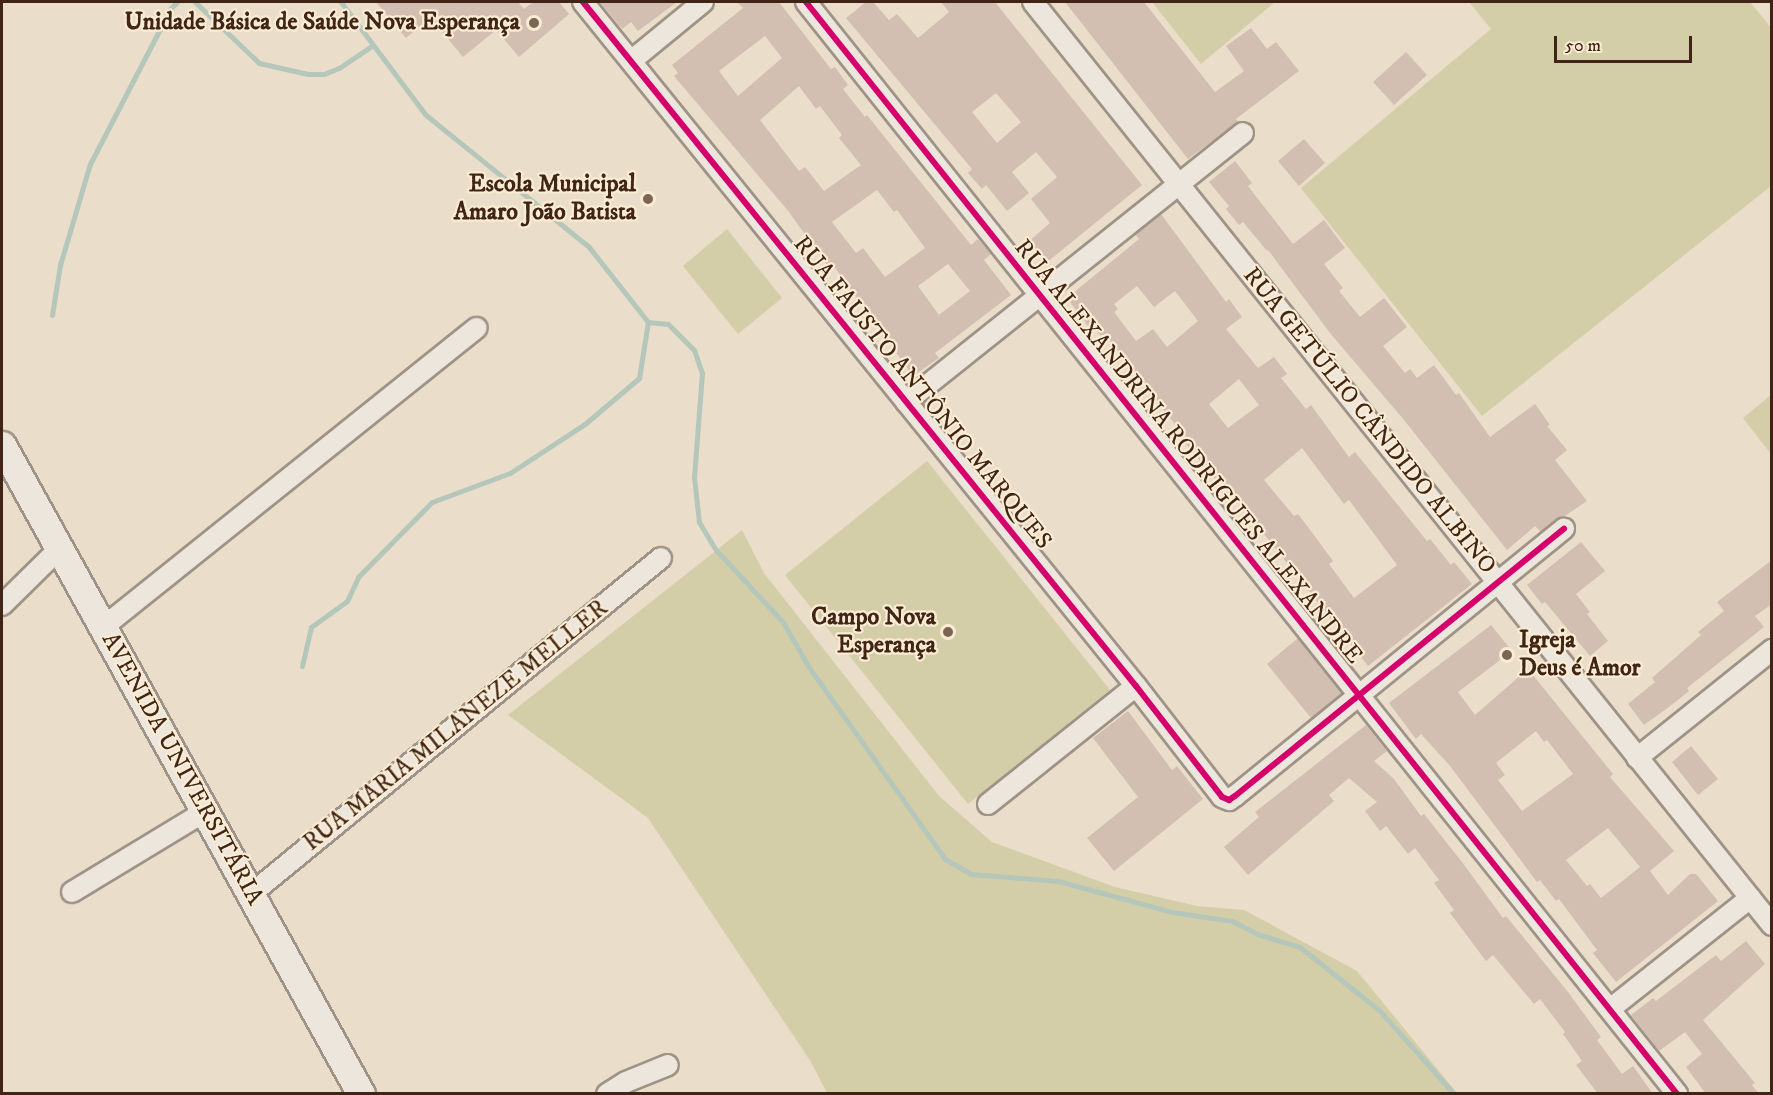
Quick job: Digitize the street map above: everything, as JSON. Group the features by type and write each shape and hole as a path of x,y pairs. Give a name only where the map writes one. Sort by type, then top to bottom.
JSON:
{"main road":[{"name":"AVENIDA UNIVERSITÁRIA","path":"2,445 361,1094"}],"street":[{"name":"RUA FAUSTO ANTÔNIO MARQUES","path":"583,2 1136,686 1222,797 1229,800 1235,796 1359,694"},
{"path":"631,61 703,2"},
{"name":"RUA ALEXANDRINA RODRIGUES ALEXANDRE","path":"806,2 1677,1094"},
{"name":"RUA GETÚLIO CÂNDIDO ALBINO","path":"1033,2 1772,925"},
{"path":"906,402 1243,134"},
{"path":"102,628 477,328"},
{"path":"1359,694 1564,529"},
{"path":"2,605 59,549"},
{"name":"RUA MARIA MILANEZE MELLER","path":"251,894 661,558"},
{"path":"1637,758 1772,650"},
{"path":"988,804 1136,686"},
{"path":"72,892 206,811"},
{"path":"1610,1009 1750,898"},
{"path":"607,1094 626,1082 668,1065"}],"shaded area":[{"path":"1152,2 1275,2 1201,64"},
{"path":"1469,2 1750,2 1772,29 1771,186 1482,416 1301,188 1491,29"},
{"path":"727,229 782,298 738,334 683,266"},
{"path":"1771,395 1771,454 1743,418"},
{"name":"Campo Nova Esperança","path":"927,461 1110,690 968,804 785,575"},
{"path":"742,530 764,573 939,796 992,842 1115,887 1197,906 1244,910 1357,971 1457,1093 827,1093 811,1062 648,818 508,715"}],"building":[{"path":"376,2 518,2 524,9 533,2 559,2 569,14 519,57 496,30 463,57 430,17 406,38"},
{"path":"600,2 677,2 638,31 631,22 622,29"},
{"path":"737,2 779,2 831,69 835,67 848,85 843,89 865,117 867,115 971,245 978,239 991,254 984,260 1011,295 935,353 939,358 913,376 833,265 829,268 789,212 674,76 678,73 672,65 743,8","holes":["765,36 782,58 738,96 719,71","799,86 816,109 820,106 842,135 839,138 861,165 824,191 805,167 799,171 760,120","877,190 894,212 897,210 925,248 885,277 863,248 856,253 832,222","948,264 970,291 939,315 918,286"]},
{"path":"866,2 873,2 889,20 897,14 918,38 949,12 941,2 995,2 1142,185 1046,263 1028,242 1050,223 1031,199 1057,177 1036,152 1012,172 1029,193 1007,211 986,185 982,189 968,173 972,169 846,18","holes":["996,93 1021,122 997,143 972,112"]},
{"path":"1065,2 1144,2 1215,92 1244,71 1226,46 1251,28 1267,49 1276,42 1299,71 1236,119 1238,122 1188,159"},
{"path":"1406,52 1427,75 1394,105 1373,82"},
{"path":"1304,139 1325,163 1299,186 1278,161"},
{"path":"1235,161 1252,183 1248,186 1293,244 1324,220 1345,248 1324,264 1343,288 1339,291 1360,317 1384,298 1407,327 1383,346 1405,373 1410,369 1417,378 1434,365 1456,395 1459,393 1490,437 1535,404 1550,425 1547,426 1567,450 1555,460 1587,501 1541,532 1535,526 1507,550 1404,420 1330,333 1268,250 1243,222 1239,225 1226,209 1229,206 1209,182"},
{"path":"1161,214 1226,302 1229,299 1242,317 1226,329 1258,368 1274,357 1287,374 1281,378 1306,409 1311,405 1349,457 1355,452 1427,541 1430,539 1451,565 1454,562 1472,584 1368,666 1238,501 1217,477 1215,479 1177,433 1180,431 1105,334 1101,336 1094,328 1091,330 1067,298 1139,239 1135,234","holes":["1137,286 1154,307 1175,291 1198,321 1167,347 1153,329 1136,341 1114,312 1118,309 1114,304","1239,379 1259,405 1228,428 1209,404","1302,448 1344,504 1349,500 1397,565 1354,598 1329,564 1333,561 1311,531 1298,514 1294,516 1264,480"]},
{"path":"1581,542 1605,571 1576,594 1590,612 1587,614 1608,641 1590,656 1545,602 1542,604 1527,585"},
{"path":"1772,560 1772,604 1755,616 1764,627 1687,688 1689,691 1644,725 1628,704 1655,682 1652,678 1701,635 1698,632 1724,611 1717,602"},
{"path":"1491,625 1512,651 1458,692 1475,715 1528,669 1613,774 1610,777 1674,851 1650,871 1668,895 1690,874 1696,874 1718,901 1616,982 1593,953 1597,950 1559,899 1556,901 1540,880 1537,882 1450,766 1421,734 1416,739 1389,703","holes":["1536,731 1544,742 1547,740 1573,774 1522,811 1498,780 1505,775 1496,763","1608,828 1640,867 1601,898 1590,884 1587,886 1566,860"]},
{"path":"1298,638 1342,693 1311,718 1267,664"},
{"path":"1128,711 1172,770 1177,766 1203,799 1114,871 1087,838 1138,797 1093,738"},
{"path":"1366,725 1387,751 1374,761 1394,779 1421,816 1424,814 1503,918 1506,916 1568,992 1601,1037 1597,1040 1622,1074 1633,1066 1653,1094 1598,1094 1576,1065 1582,1061 1563,1034 1565,1032 1540,999 1534,1004 1493,955 1486,961 1450,913 1454,910 1434,883 1439,880 1415,848 1408,854 1386,826 1380,831 1365,811 1377,802 1349,778 1329,795 1334,801 1248,875 1224,847 1259,817 1255,812"},
{"path":"1691,746 1718,779 1698,795 1672,762"},
{"path":"1746,941 1765,964 1703,1020 1755,1083 1752,1085 1759,1094 1706,1094 1686,1067 1702,1054 1685,1032 1659,1051 1631,1015 1653,998 1656,1001 1716,955 1721,961"}],"waterway":[{"path":"52,315 60,265 90,164 171,8 177,2"},
{"path":"195,2 259,63 308,74 324,74 339,68 372,46"},
{"path":"302,666 311,627 347,601 358,577 432,502 510,473 586,423 639,378 648,322 589,247 425,114 341,2"},
{"path":"648,322 668,324 694,350 702,373 694,477 699,522 716,550 783,622 808,666 945,859 971,874 1058,881 1172,912 1232,921 1260,935 1300,947 1379,1010 1454,1094"}],"cycle path":[{"path":"583,2 1136,686 1222,797 1229,800 1235,796 1564,529"},
{"path":"806,2 1677,1094"}],"place":[{"name":"Unidade Básica de Saúde Nova Esperança","path":"534,23"},
{"name":"Escola Municipal Amaro João Batista","path":"648,199"},
{"name":"Campo Nova Esperança","path":"948,632"},
{"name":"Igreja Deus é Amor","path":"1507,655"}]}
